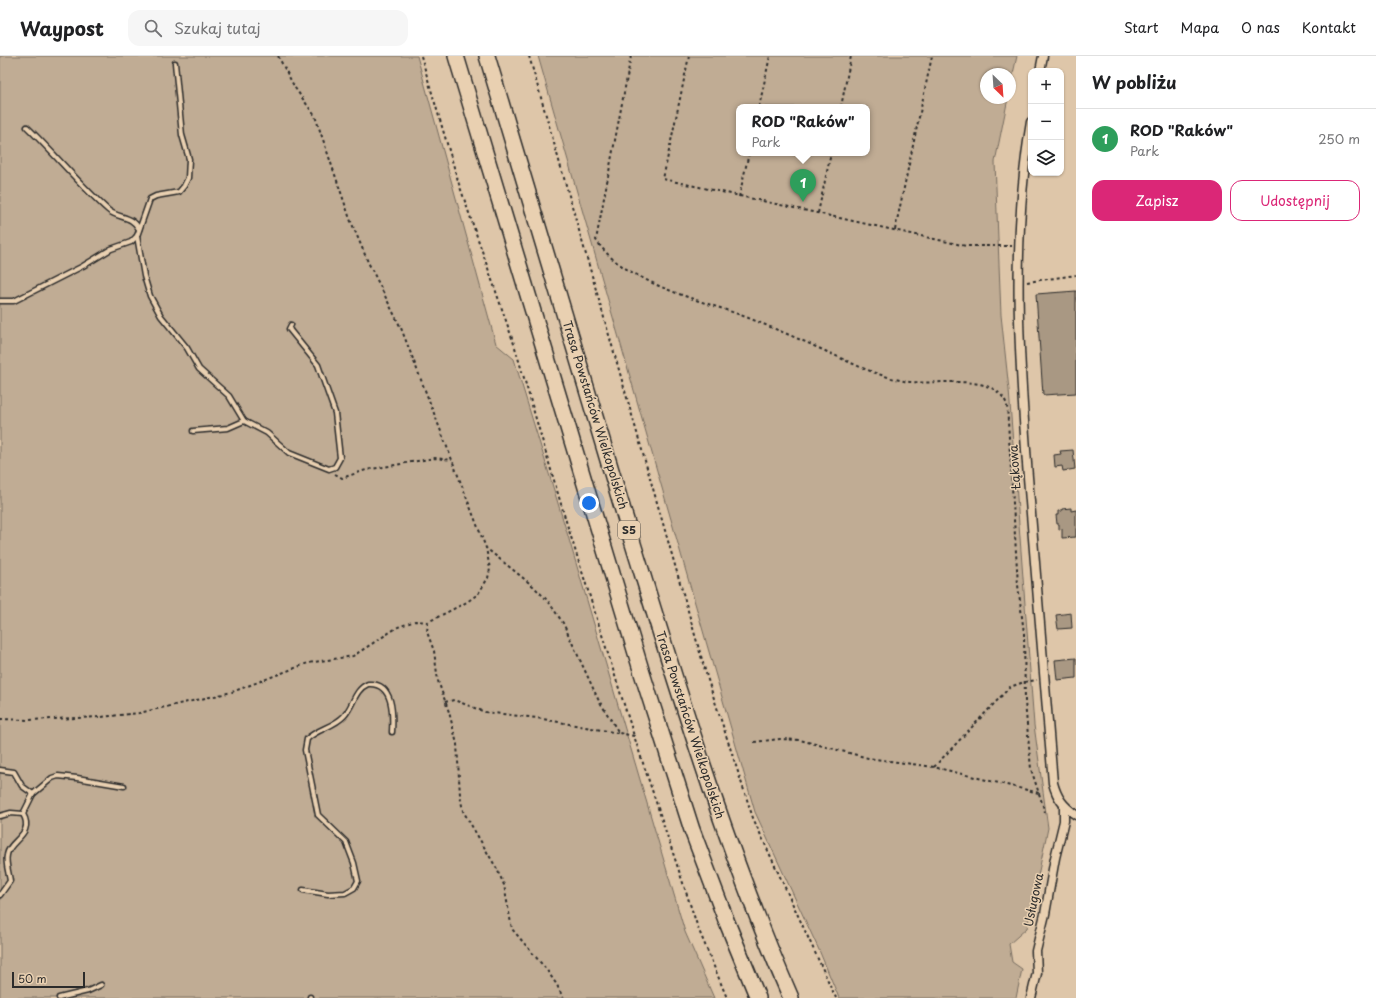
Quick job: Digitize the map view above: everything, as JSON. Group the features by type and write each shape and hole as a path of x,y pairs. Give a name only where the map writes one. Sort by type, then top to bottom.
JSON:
{"highway":[{"name":"S5","path":"456,56 642,673 692,830 726,920 758,998"},
{"name":"Trasa Powstańców Wielkopolskich","path":"487,56 670,664 721,819 754,908 792,998"}],"street":[{"path":"1041,68 1043,56"},
{"name":"Łąkowa","path":"1028,140 1024,163 1019,246 1019,345 1025,445 1053,783 1057,796 1064,807"},
{"path":"1064,807 1076,815"},
{"name":"Usługowa","path":"1031,998 1037,973 1036,951 1064,821 1064,807"}],"lane":[{"path":"175,63 182,135 189,159 188,178 179,192 156,196 150,199 137,236 144,276 156,308 166,324 187,348 199,369 229,396 244,421 267,434 289,453 307,459 325,469 332,468 338,463 340,458 335,413 325,388 321,371 314,359 289,329 291,324"},
{"path":"27,128 45,143 71,173 110,212 131,219 139,228"},
{"path":"0,301 14,301 83,266 111,249 131,242 137,236"},
{"path":"193,432 228,428 244,421"},
{"path":"303,890 328,894 345,893 354,888 358,881 354,863 346,842 318,815 306,750 307,739 343,717 356,693 360,688 368,684 380,686 389,696 393,718 392,732"},
{"path":"0,770 14,772 22,786 33,794"},
{"path":"0,895 10,881 6,856 8,851 25,830 25,818 23,814 33,794 47,781 58,776 124,786"},
{"path":"0,816 11,813 23,814"},
{"path":"59,998 88,991 101,984"}],"path":[{"path":"0,719 28,720 101,717 139,713 186,704 232,692 308,664 353,656 398,627 415,621 428,622 467,602 484,586 490,569 486,548 401,328 354,231 315,116 295,88 278,56"},
{"path":"421,56 459,184 514,344 566,520 634,736 698,928 727,998"},
{"path":"529,56 707,676 753,818 836,998"},
{"path":"631,56 596,240 607,256 637,276 683,295 755,320 815,346 849,364 880,375 906,382 977,384 994,388 1004,396 1007,405 1018,585 1024,633 1024,682 1032,769 1045,812"},
{"path":"689,56 663,179 966,246 1019,246"},
{"path":"760,104 770,56"},
{"path":"842,104 851,56"},
{"path":"895,230 932,56"},
{"path":"739,197 748,156"},
{"path":"818,213 830,156"},
{"path":"1018,283 1076,275"},
{"path":"332,468 336,475 342,478 366,470 420,460 435,458 452,460"},
{"path":"486,548 533,586 548,601 563,623 598,699 619,733"},
{"path":"428,622 427,632 434,651 438,681 457,744 460,795 464,811 497,869 504,885 512,929 546,968 558,985 563,998"},
{"path":"934,767 1010,687 1024,682 1044,680"},
{"path":"445,702 454,700 486,712 537,718 634,736"},
{"path":"754,742 780,739 800,740 868,758 934,767 1039,794"}],"shaded area":[{"path":"0,56 417,56 496,344 514,359 685,932 714,998 0,998"},
{"path":"538,56 1017,56 1014,68 980,68 980,104 1007,104 995,162 1001,315 1009,390 1034,725 1048,828 1027,928 1009,944 1012,962 1022,969 1016,998 839,998 819,950 755,812"}],"building":[{"path":"1076,291 1076,393 1043,395 1036,294"},
{"path":"1073,450 1075,469 1063,471 1062,466 1055,467 1054,455 1061,454 1060,451"},
{"path":"1071,508 1071,511 1076,510 1076,537 1062,538 1062,529 1059,530 1056,515 1058,515 1058,511 1062,511 1062,509"},
{"path":"1071,613 1072,628 1058,629 1056,615"},
{"path":"1076,658 1076,678 1057,680 1055,660"}],"place":[{"name":"ROD \"Raków\"","path":"803,202"}]}
